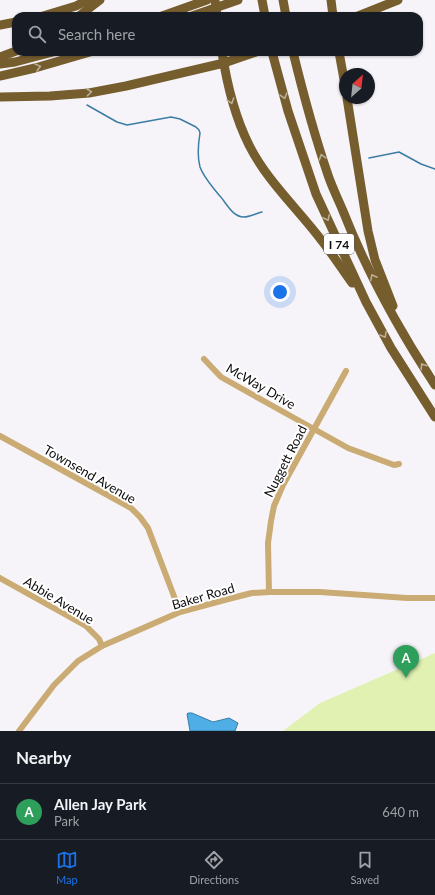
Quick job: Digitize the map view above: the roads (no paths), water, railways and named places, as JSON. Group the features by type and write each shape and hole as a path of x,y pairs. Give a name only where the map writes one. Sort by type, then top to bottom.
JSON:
{"highway":[{"path":"56,12 76,6 88,0"},
{"path":"84,12 100,0"},
{"path":"173,12 207,0"},
{"path":"215,0 216,12"},
{"path":"204,12 238,0"},
{"path":"262,0 264,12"},
{"path":"283,0 285,12"},
{"path":"331,0 332,12"},
{"path":"368,12 398,0"},
{"path":"0,25 12,23"},
{"path":"0,57 12,52"},
{"path":"0,64 38,56"},
{"path":"0,76 76,56"},
{"path":"223,56 229,95 238,122 249,146 268,176 323,241 366,302"},
{"path":"0,97 50,96 89,93 224,63 244,56"},
{"name":"I 74","path":"273,56 288,111 316,194 366,302 392,348 435,416"},
{"name":"I 74","path":"294,56 308,111 328,176 355,242 382,296 411,348 435,385"},
{"path":"340,56 342,68"},
{"path":"0,104 50,96"},
{"path":"348,104 368,231 374,253 393,305 411,348"}],"street":[{"name":"McWay Drive","path":"204,359 221,377 348,448 394,465 400,464"},
{"name":"Nuggett Road","path":"269,592 268,543 274,506 283,485 346,371"},
{"name":"Townsend Avenue","path":"0,436 131,508 148,528 180,612"},
{"name":"Abbie Avenue","path":"0,579 86,626 99,639 102,646"},
{"name":"Baker Road","path":"19,731 62,675 78,661 102,646 180,612 252,593 269,592 320,592 432,598"},
{"path":"432,598 435,604"}],"water":[{"path":"188,713 192,713 213,722 229,718 238,723 235,731 190,731"}],"waterway":[{"path":"87,105 117,122 127,125 171,117 180,119 196,127 200,133 198,150 199,163 208,182 236,215 246,217 262,212"},
{"path":"369,158 399,152 421,164 435,169"}],"place":[{"name":"Allen Jay Park","path":"406,678"}]}
